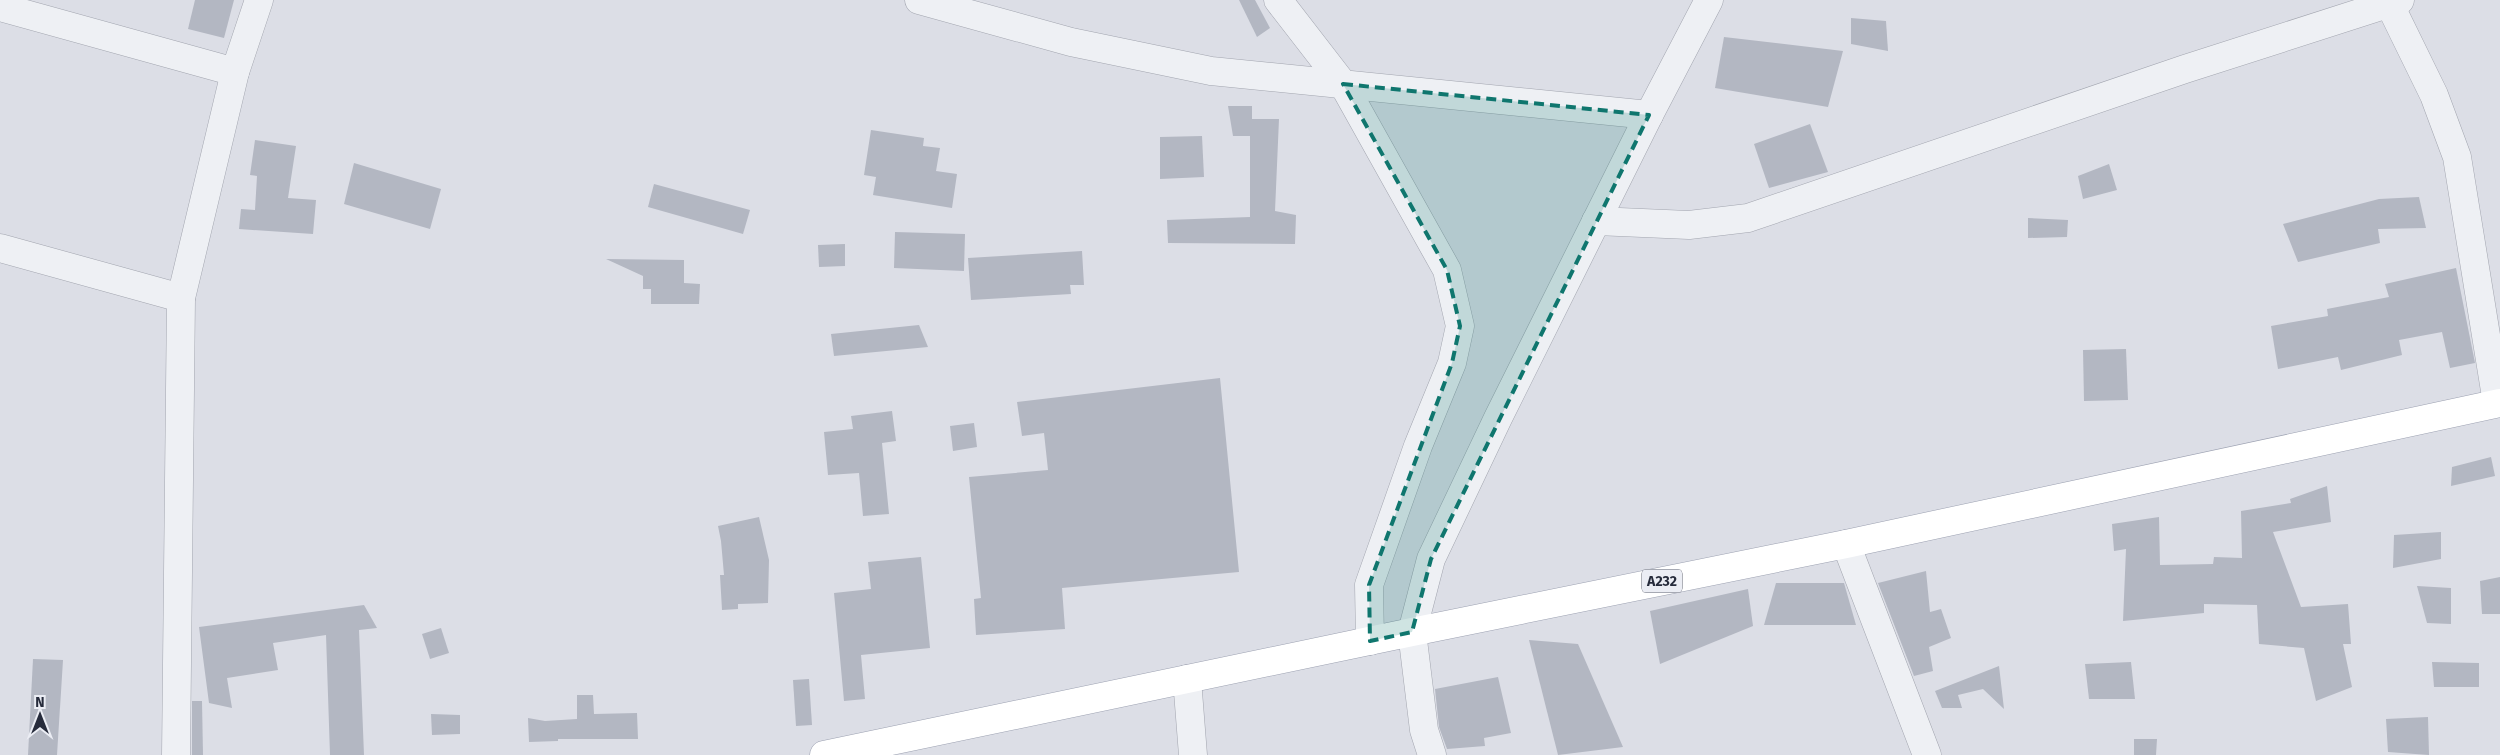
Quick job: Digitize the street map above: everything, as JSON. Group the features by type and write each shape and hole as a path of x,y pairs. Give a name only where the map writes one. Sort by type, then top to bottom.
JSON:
{"main road":[{"name":"A232","path":"824,755 1412,632 1846,544 2498,403"}],"street":[{"path":"176,755 181,298 234,72 259,0"},
{"path":"919,0 1071,42 1211,71 1649,115"},
{"path":"1278,0 1343,84 1446,270 1460,326 1452,363 1418,446 1370,586 1370,641"},
{"path":"1432,755 1424,730 1412,632 1431,559 1498,418 1649,115 1709,0"},
{"path":"1596,221 1689,225 1748,218 2185,69 2395,2 2434,95 2457,157 2498,403"},
{"path":"0,7 234,72"},
{"path":"0,248 181,298"},
{"path":"1846,544 1927,755"},
{"path":"1188,679 1193,755"}],"highlighted area":[{"path":"1343,84 1649,115 1431,559 1412,632 1370,641 1369,585 1452,363 1460,326 1447,270"}],"building":[{"path":"195,0 234,0 224,38 188,29"},
{"path":"1239,0 1255,0 1270,28 1257,37"},
{"path":"1851,18 1886,21 1888,51 1851,44"},
{"path":"1724,37 1843,51 1828,107 1715,88"},
{"path":"1228,106 1252,106 1252,119 1279,119 1275,211 1296,215 1295,244 1168,243 1167,220 1250,217 1250,136 1233,136"},
{"path":"1810,124 1828,172 1769,188 1754,144"},
{"path":"871,130 924,138 923,146 940,148 936,171 957,174 952,208 873,195 876,177 864,175"},
{"path":"1202,136 1204,177 1160,179 1160,137"},
{"path":"255,140 296,146 288,198 316,200 313,234 239,229 241,209 255,210 257,176 250,175"},
{"path":"354,163 441,189 430,229 344,204"},
{"path":"2109,164 2117,190 2083,199 2078,176"},
{"path":"654,184 750,210 743,234 648,207"},
{"path":"2419,197 2426,228 2378,229 2380,243 2298,262 2283,224 2379,199"},
{"path":"2028,218 2068,220 2067,237 2028,238"},
{"path":"895,232 965,234 964,271 894,268"},
{"path":"845,244 845,266 819,267 818,245"},
{"path":"1082,251 1084,285 1070,285 1071,294 971,300 968,258"},
{"path":"606,259 684,260 684,283 700,284 699,304 651,304 651,289 643,289 643,276"},
{"path":"2456,268 2475,363 2450,368 2442,332 2399,340 2402,355 2341,370 2338,357 2278,369 2271,326 2328,316 2327,309 2389,297 2385,284"},
{"path":"919,325 928,347 834,356 831,334"},
{"path":"2126,349 2128,400 2084,401 2083,350"},
{"path":"1220,378 1239,572 1062,588 1065,629 976,635 974,599 981,598 969,477 1048,470 1044,433 1022,436 1017,402"},
{"path":"892,411 896,441 882,443 889,514 863,516 859,473 828,475 824,432 853,429 851,416"},
{"path":"974,423 977,447 953,451 950,426"},
{"path":"2491,457 2495,476 2451,486 2452,467"},
{"path":"2327,486 2331,522 2273,532 2301,607 2348,604 2351,644 2343,644 2352,687 2316,701 2304,648 2259,644 2257,605 2204,604 2204,613 2123,621 2126,549 2114,551 2112,524 2159,517 2160,565 2213,564 2214,557 2242,558 2241,511 2291,503 2290,499"},
{"path":"759,517 769,560 768,603 738,604 738,609 722,610 720,575 724,575 718,526"},
{"path":"2441,532 2441,559 2393,568 2394,535"},
{"path":"921,557 930,648 861,655 865,699 844,701 834,593 871,589 868,562"},
{"path":"1926,571 1930,612 1941,609 1951,638 1929,647 1933,671 1914,676 1878,583"},
{"path":"2500,577 2500,614 2482,614 2480,581"},
{"path":"1776,583 1844,583 1856,625 1764,625"},
{"path":"2417,586 2451,588 2451,624 2427,623"},
{"path":"1748,589 1753,626 1660,664 1650,611"},
{"path":"364,605 377,628 359,630 364,755 330,755 326,635 273,643 278,670 227,678 232,708 209,703 199,627"},
{"path":"441,628 449,653 430,659 422,634"},
{"path":"1529,640 1578,644 1623,747 1558,755"},
{"path":"33,659 63,660 57,755 28,755"},
{"path":"2131,662 2135,699 2089,699 2085,664"},
{"path":"2432,662 2479,663 2479,687 2434,687"},
{"path":"1999,666 2004,709 1983,689 1958,695 1962,708 1942,708 1935,691"},
{"path":"1498,677 1511,733 1484,738 1485,746 1447,749 1439,727 1435,689"},
{"path":"809,679 812,725 796,726 793,680"},
{"path":"577,695 593,695 594,714 637,713 638,739 558,739 558,741 529,742 528,718 545,721 577,719"},
{"path":"192,701 202,701 203,755 192,755"},
{"path":"431,714 460,715 460,734 432,735"},
{"path":"2428,717 2429,755 2388,752 2386,719"},
{"path":"2134,739 2157,739 2156,755 2134,755"}]}
